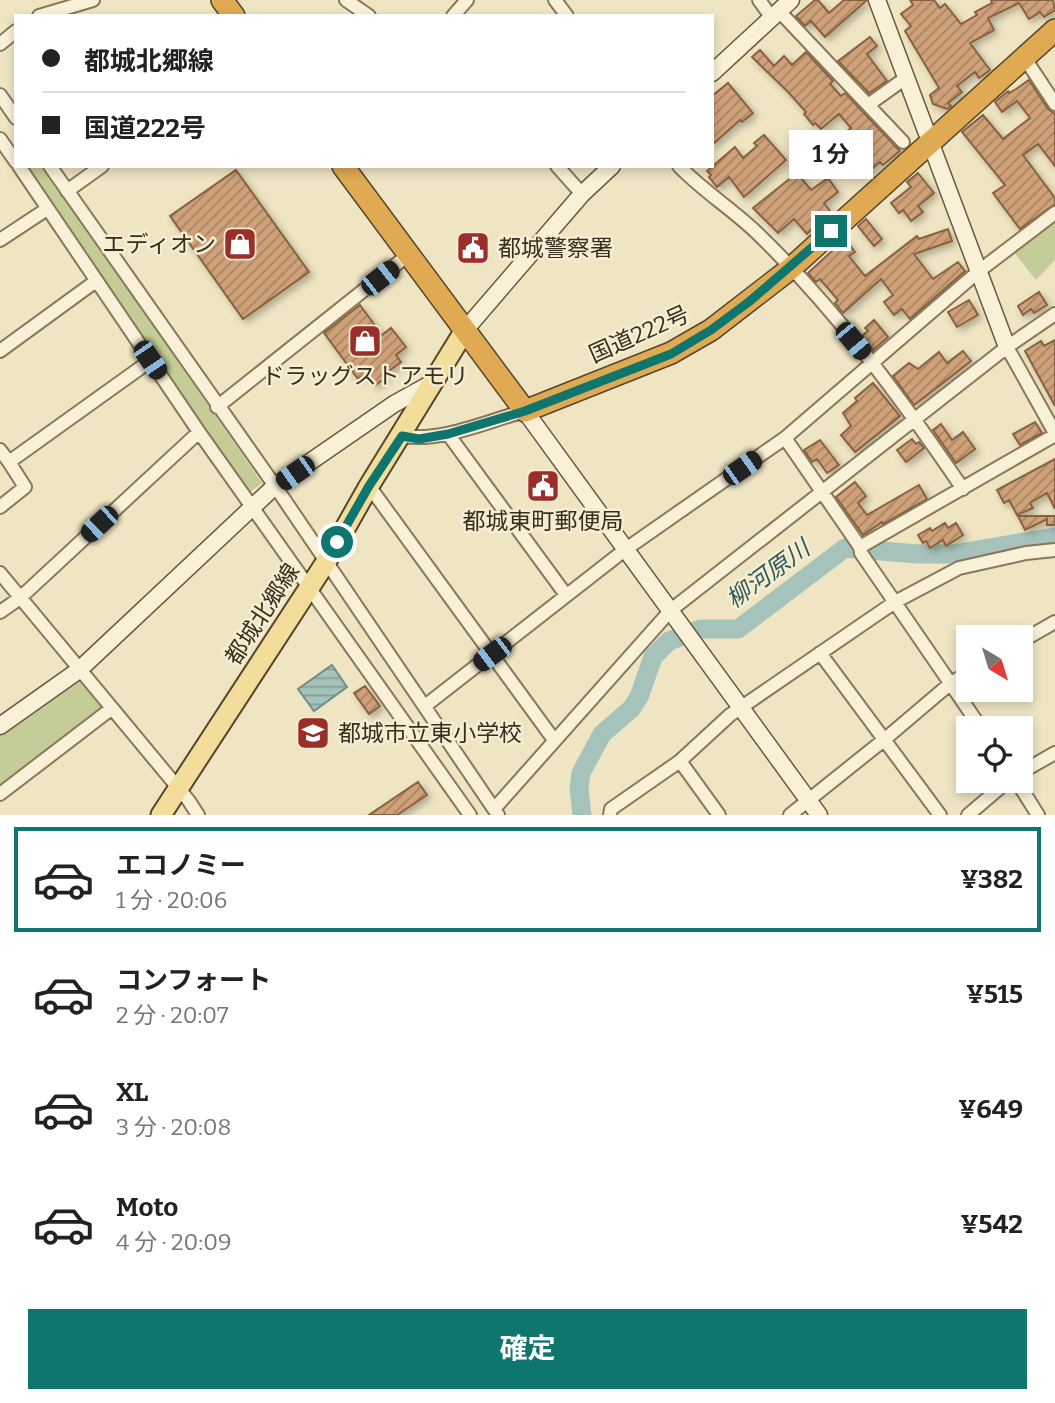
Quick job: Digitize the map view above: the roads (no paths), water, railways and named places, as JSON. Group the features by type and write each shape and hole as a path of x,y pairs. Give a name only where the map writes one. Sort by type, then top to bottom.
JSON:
{"highway":[{"name":"国道222号","path":"525,411 671,354 711,330 790,269 1055,30"},
{"path":"344,168 525,411"}],"main road":[{"name":"都城北郷線","path":"161,815 326,562 369,486 465,330"}],"street":[{"path":"46,14 93,0"},
{"path":"346,0 366,14"},
{"path":"455,14 467,0"},
{"path":"555,0 566,14"},
{"path":"759,0 781,10 903,142"},
{"path":"861,550 1055,434 1007,347 877,0"},
{"path":"714,71 781,10"},
{"path":"0,44 14,33"},
{"path":"1024,57 1055,104"},
{"path":"868,105 907,77"},
{"path":"0,95 14,115"},
{"path":"0,139 14,160"},
{"path":"20,168 199,432 470,815"},
{"path":"51,168 275,486 496,812 554,740 676,616 822,492 1007,347 1055,313"},
{"path":"67,191 100,168"},
{"path":"559,168 582,194"},
{"path":"465,330 582,194 609,168"},
{"path":"682,168 756,233 790,269 915,418 962,488"},
{"path":"0,240 47,209"},
{"path":"425,706 626,550 785,438 979,271 1055,213"},
{"path":"217,407 408,255"},
{"path":"0,351 96,281"},
{"path":"9,462 150,360"},
{"path":"0,726 79,670 275,486 394,404 432,383"},
{"path":"402,436 419,439 448,434 525,411 819,815"},
{"path":"0,612 20,598 199,432"},
{"path":"448,434 566,595"},
{"path":"785,438 973,716"},
{"path":"0,450 25,486 0,507"},
{"path":"369,486 554,740"},
{"path":"610,815 611,809 680,761 730,715 895,602 959,568 1026,553 1055,550"},
{"path":"0,573 198,815"},
{"path":"1033,635 1055,622"},
{"path":"820,653 940,815"},
{"path":"790,815 956,680"},
{"path":"0,794 111,709"},
{"path":"1033,766 1055,753"},
{"path":"680,761 719,815"},
{"path":"968,815 994,793"},
{"path":"1024,793 1038,815"}],"water":[{"path":"332,665 347,687 314,711 298,689"}],"waterway":[{"name":"柳河原川","path":"582,815 579,789 581,773 602,734 631,709 639,697 653,657 669,641 701,629 738,629 845,548 953,554 1055,537"}],"place":[{"name":"エディオン","path":"240,244"},
{"name":"都城警察署","path":"473,248"},
{"name":"ドラッグストアモリ","path":"365,341"},
{"name":"都城東町郵便局","path":"543,486"},
{"name":"都城市立東小学校","path":"313,733"}]}
